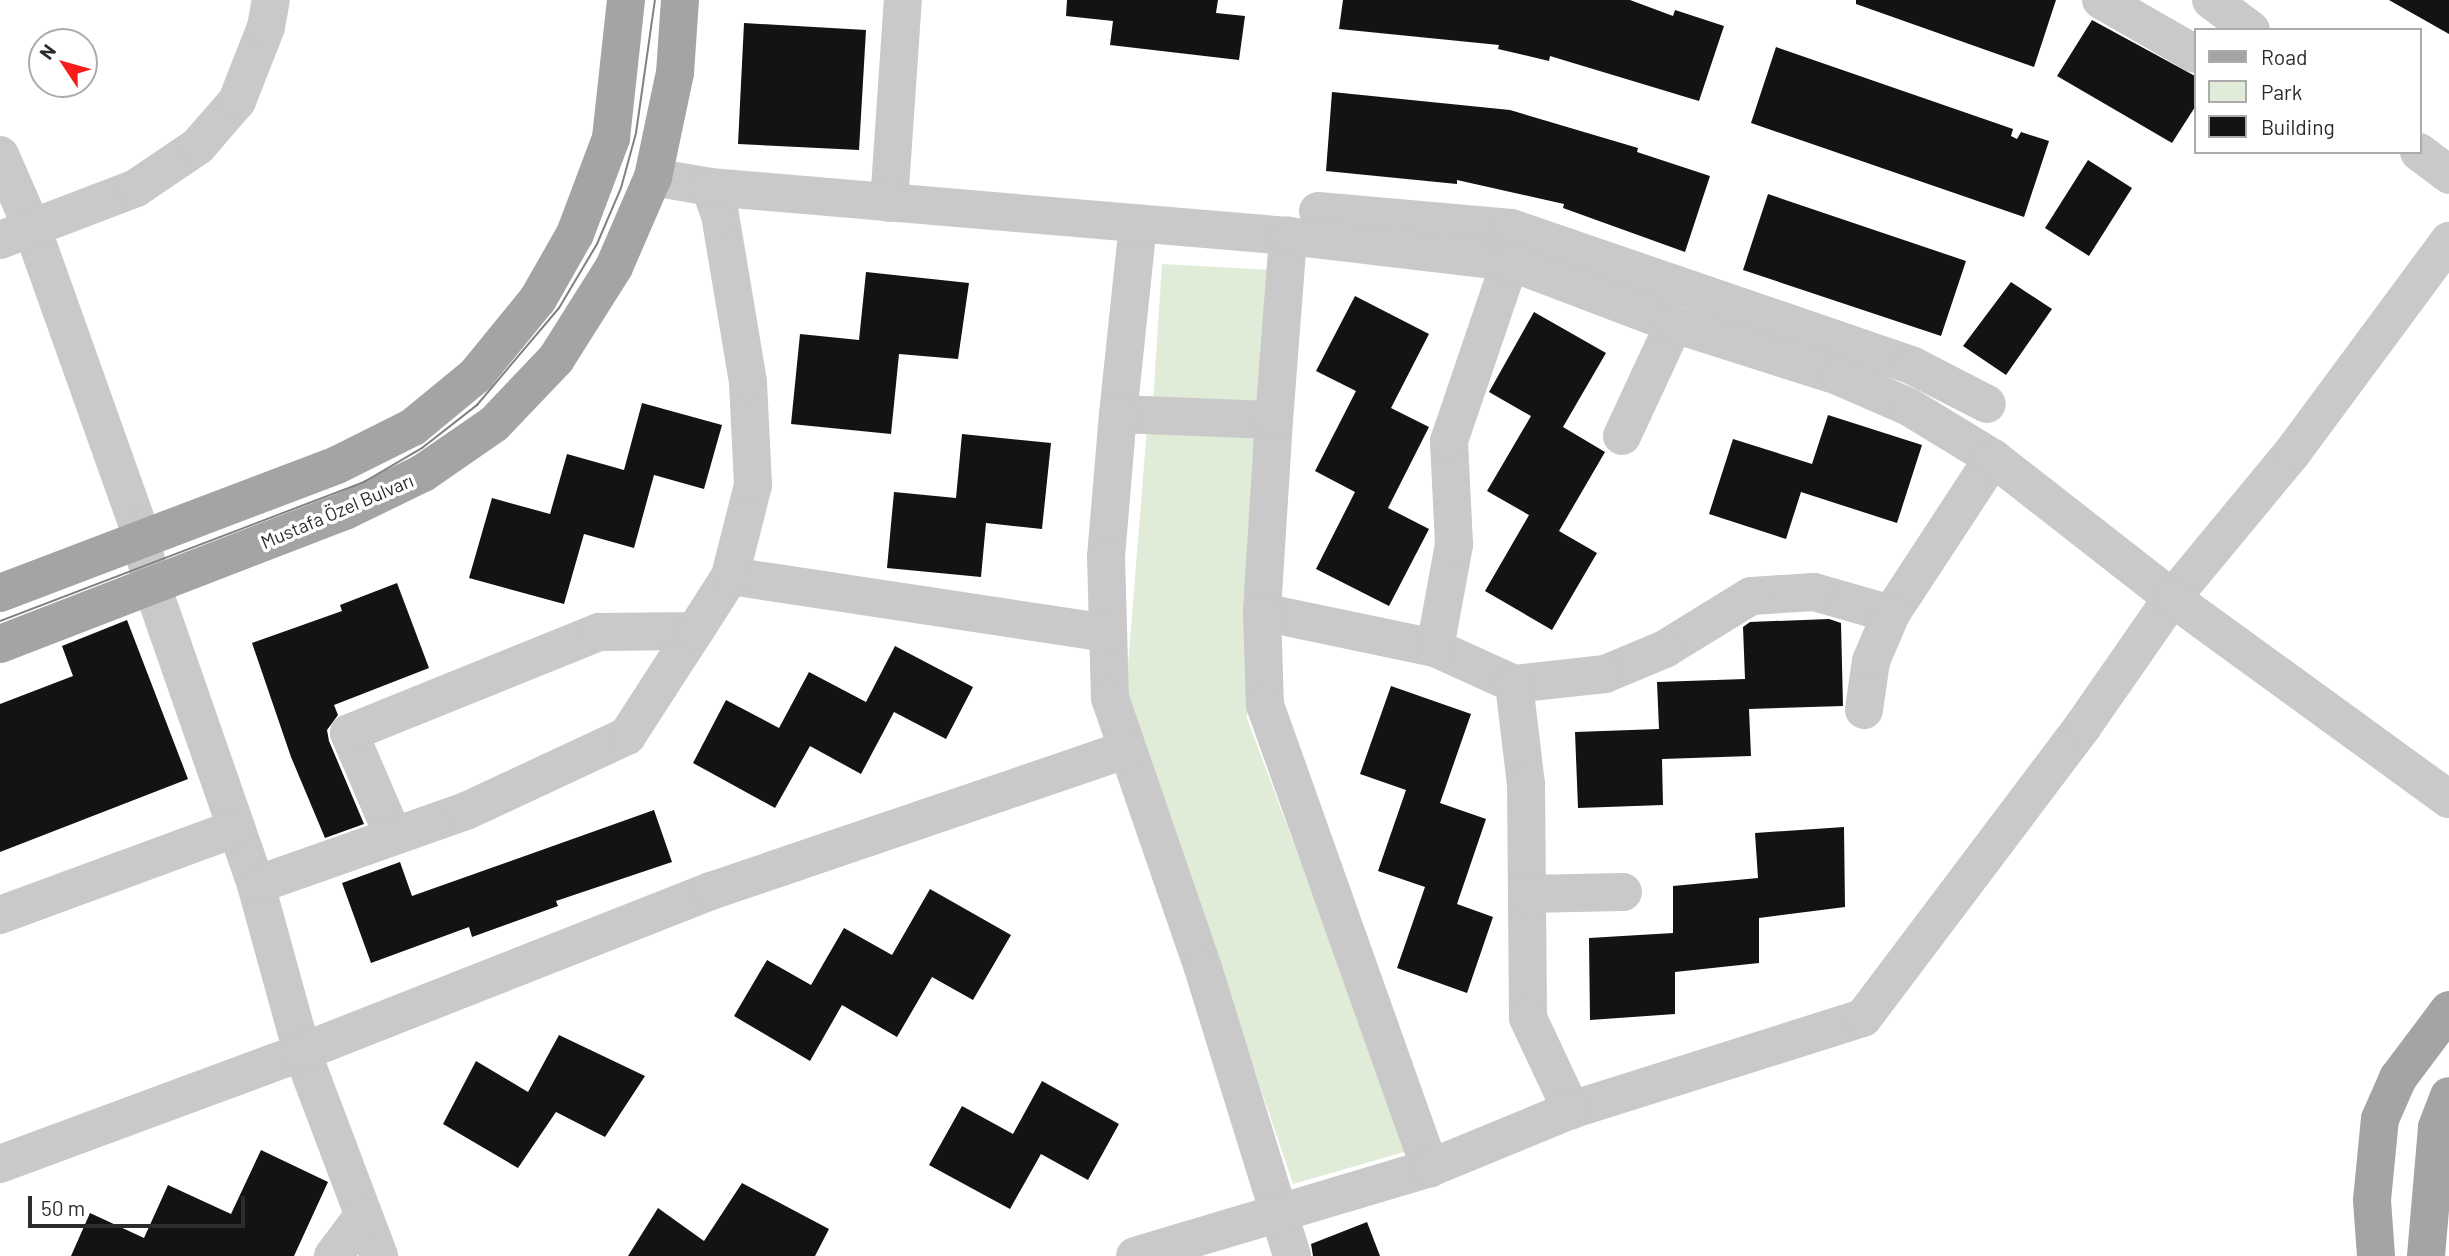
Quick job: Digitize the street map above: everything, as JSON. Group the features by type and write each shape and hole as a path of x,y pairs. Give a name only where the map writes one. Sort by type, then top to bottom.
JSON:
{"main road":[{"path":"0,593 337,465 413,427 476,375 538,299 575,234 611,138 626,0"},
{"name":"Mustafa Özel Bulvarı","path":"0,644 345,511 423,473 494,424 556,359 614,267 653,177 675,73 680,0"},
{"path":"2376,1256 2372,1199 2380,1119 2398,1078 2449,1010"},
{"path":"2426,1256 2437,1127 2449,1096"}],"street":[{"path":"16,234 136,188 198,146 237,101 267,27 271,0"},
{"path":"889,203 903,0"},
{"path":"2101,0 2194,53"},
{"path":"2211,0 2248,28"},
{"path":"2421,154 2449,175"},
{"path":"0,155 16,234 142,541 152,586 256,884 302,1052 379,1256"},
{"path":"653,177 710,187 1288,236 1510,261 1674,324 1838,376 1909,407 1993,458 2172,598 2449,799"},
{"path":"256,884 466,811 627,736 730,576 752,485 748,382 720,215 710,187"},
{"path":"1318,211 1511,228 1913,366 1987,404"},
{"path":"1138,224 1106,556 1110,698 1203,968 1276,1213 1292,1256"},
{"path":"1288,236 1273,420 1262,612 1265,705 1430,1168"},
{"path":"1135,1256 1430,1168 1571,1110 1863,1017 2083,726 2172,598 2292,453 2449,241"},
{"path":"1435,648 1454,544 1449,441 1510,261"},
{"path":"1622,436 1674,324"},
{"path":"1118,414 1273,420"},
{"path":"1864,710 1871,661 1891,614 1993,458"},
{"path":"730,576 1108,633"},
{"path":"1262,612 1435,648 1514,684 1605,674 1665,649 1751,596 1814,592 1891,614"},
{"path":"393,835 349,733 599,632 695,631"},
{"path":"1514,684 1526,784 1528,1018 1571,1110"},
{"path":"0,1164 302,1052 711,891 1126,750"},
{"path":"0,915 236,828"},
{"path":"1527,894 1623,892"},
{"path":"333,1256 363,1216"}],"green space":[{"path":"1162,264 1274,270 1266,409 1153,402"},
{"path":"1147,428 1262,434 1247,718 1408,1151 1293,1184 1126,690"}],"building":[{"path":"1067,0 1218,0 1216,13 1245,16 1239,60 1110,45 1113,21 1066,16"},
{"path":"1343,0 1630,0 1673,16 1675,10 1724,26 1699,101 1550,56 1549,61 1498,49 1499,45 1339,29"},
{"path":"1856,0 2056,0 2034,67 1856,4"},
{"path":"2389,0 2449,0 2449,34"},
{"path":"2092,20 2194,75 2194,109 2172,143 2057,76"},
{"path":"744,23 866,30 859,150 738,144"},
{"path":"1776,47 2013,129 2011,136 2017,139 2021,132 2049,141 2024,217 1751,123"},
{"path":"1332,92 1510,110 1638,148 1637,152 1710,176 1685,252 1563,208 1564,204 1457,180 1457,184 1326,171"},
{"path":"2088,160 2132,188 2089,256 2045,228"},
{"path":"1768,194 1966,261 1941,336 1743,270"},
{"path":"866,272 969,283 958,359 899,354 891,434 791,424 800,334 859,340"},
{"path":"2011,282 2052,309 2006,375 1963,346"},
{"path":"1355,296 1429,334 1391,408 1429,427 1388,508 1429,529 1389,606 1316,569 1355,492 1315,471 1356,391 1316,371"},
{"path":"1534,312 1606,353 1563,427 1605,452 1559,531 1597,553 1552,630 1485,591 1529,515 1487,491 1531,416 1489,392"},
{"path":"642,403 722,425 704,489 654,475 634,548 584,534 564,604 469,578 492,498 550,514 567,454 624,470"},
{"path":"1828,415 1922,445 1897,523 1801,492 1786,539 1709,514 1733,439 1812,464"},
{"path":"962,434 1051,443 1042,529 986,523 981,577 887,568 894,492 956,498"},
{"path":"397,583 429,668 334,705 338,715 327,730 329,741 364,824 325,838 291,757 252,643 342,611 340,605"},
{"path":"1829,619 1841,623 1843,706 1749,709 1751,756 1662,759 1663,805 1578,808 1575,732 1659,729 1657,682 1745,679 1743,627 1750,622"},
{"path":"127,620 188,779 0,852 0,704 73,676 62,646"},
{"path":"895,646 973,687 946,739 894,712 861,774 810,746 775,808 693,763 726,700 779,728 809,672 866,702"},
{"path":"1391,686 1471,714 1440,803 1486,819 1457,904 1493,917 1467,993 1397,968 1425,887 1378,871 1406,790 1360,774"},
{"path":"654,810 672,862 556,901 558,906 472,937 469,927 371,963 342,883 400,862 412,896"},
{"path":"1844,827 1845,907 1759,918 1759,963 1675,972 1675,1014 1590,1020 1589,938 1673,933 1673,886 1758,878 1755,833"},
{"path":"930,889 1011,935 973,1000 932,977 897,1037 842,1005 810,1061 734,1016 767,960 811,985 844,928 892,955"},
{"path":"559,1035 645,1076 605,1137 556,1112 518,1168 443,1124 476,1061 528,1092"},
{"path":"1042,1081 1119,1124 1088,1180 1041,1154 1010,1209 929,1165 962,1106 1013,1134"},
{"path":"261,1150 328,1182 294,1256 71,1256 90,1213 144,1238 168,1185 231,1214"},
{"path":"742,1183 829,1229 815,1256 628,1256 658,1208 704,1241"},
{"path":"1367,1222 1380,1256 1313,1256 1311,1244"}],"tram line":[{"path":"0,621 364,482 422,448 477,405 559,308 597,244 621,188 636,133 655,0"}]}
